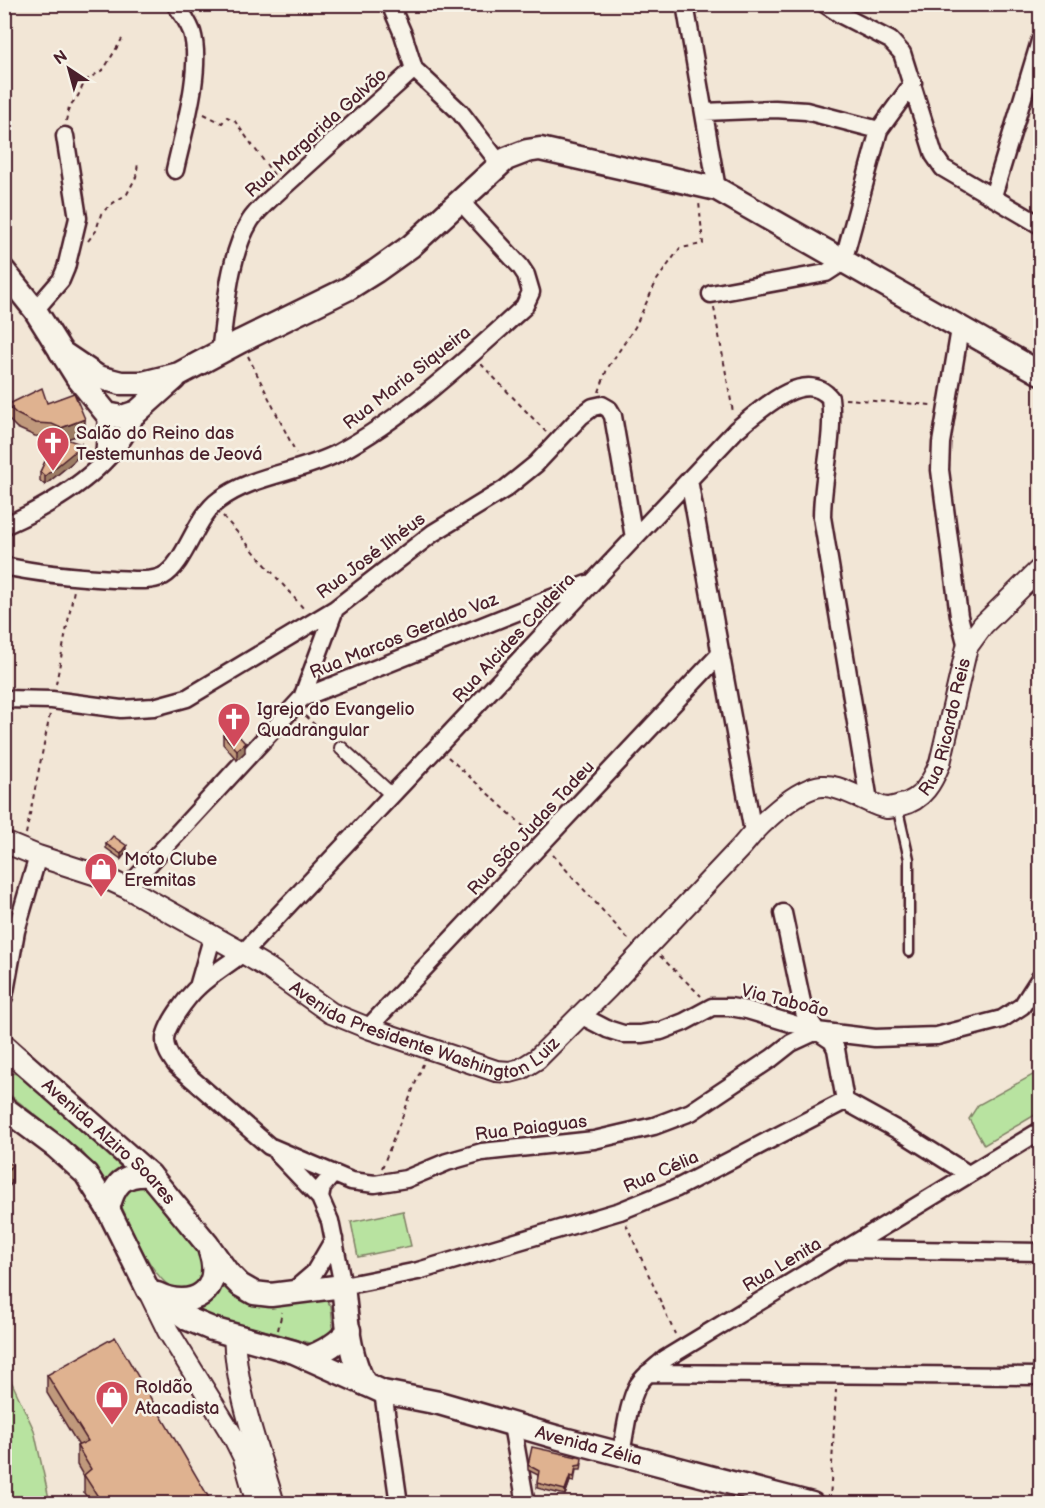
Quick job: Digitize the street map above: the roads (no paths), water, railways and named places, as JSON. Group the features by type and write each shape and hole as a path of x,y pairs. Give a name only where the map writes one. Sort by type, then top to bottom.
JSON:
{"main road":[{"path":"4,271 35,310 76,377 107,414 122,417 137,412 179,374 349,288 376,271 411,246 506,159 527,151 549,150 707,187 1041,373"},
{"path":"61,352 98,377 125,383 179,374"},
{"path":"125,383 137,401 137,412"},
{"path":"107,414 108,395 125,383"},
{"name":"Avenida Alziro Soares","path":"4,1046 150,1175 207,1244"},
{"path":"4,1108 56,1147 86,1174 108,1209 148,1290 234,1335 275,1346 307,1358 328,1348 349,1330"},
{"path":"108,1209 117,1185 135,1175 150,1175"},
{"path":"207,1244 227,1272 240,1285 254,1293 271,1295 343,1286 356,1369 374,1388"},
{"path":"183,1310 207,1290 214,1277 215,1268 207,1244"},
{"name":"Avenida Zélia","path":"307,1358 374,1388 440,1403 512,1425 812,1503"}],"street":[{"path":"175,4 185,17 192,34 193,84 175,170"},
{"path":"390,4 404,34 414,69"},
{"path":"685,4 704,112 707,187"},
{"path":"825,4 890,40 902,52 934,155 943,168 1041,225"},
{"path":"993,196 1041,41"},
{"name":"Rua Margarida Galvão","path":"220,352 233,265 240,241 251,219 282,188 414,69 460,112 500,164"},
{"path":"711,294 826,273 843,262 879,130 913,83"},
{"path":"704,112 775,109 806,111 879,130"},
{"path":"35,310 61,280 76,228 78,210 64,136"},
{"name":"Rua Maria Siqueira","path":"4,566 77,578 151,579 164,575 176,562 207,511 230,492 334,455 361,440 415,400 524,307 531,292 526,274 520,266 461,202"},
{"path":"960,329 940,443 940,470 958,606 967,647"},
{"name":"Rua Alcides Caldeira","path":"243,952 736,430 768,404 807,386 818,388 830,398 832,412 822,493 822,517 869,801"},
{"name":"Rua José Ilhéus","path":"4,699 52,700 121,709 154,707 187,698 335,609 433,533 505,489 536,464 581,416 593,407 602,405 609,409 612,417 634,538"},
{"path":"4,526 56,500 93,472 128,431 137,412"},
{"path":"104,460 107,414"},
{"path":"689,480 753,832"},
{"name":"Rua Ricardo Reis","path":"810,788 821,786 838,788 888,808 907,804 923,794 933,780 946,742 967,647 983,625 1041,569"},
{"name":"Rua Marcos Geraldo Vaz","path":"127,888 299,702 594,582"},
{"path":"299,702 335,609"},
{"name":"Rua Marcos Geraldo Vaz","path":"526,609 538,612 546,627 544,634"},
{"name":"Rua São Judas Tadeu","path":"368,1028 544,844 721,653"},
{"path":"341,748 392,795"},
{"name":"Avenida Presidente Washington Luiz","path":"4,842 38,856 103,877 127,888 243,952 330,1013 428,1049 496,1071 510,1072 521,1070 537,1059 753,832 810,788"},
{"path":"4,997 16,931 38,856"},
{"path":"783,913 804,1012 817,1031 832,1041 836,1049 845,1101 901,1131 968,1174"},
{"name":"Rua Paiaguas","path":"198,987 213,936"},
{"name":"Rua Paiaguas","path":"243,952 198,987 172,1020 166,1032 165,1042 169,1054 176,1065 191,1079 269,1146 351,1181 375,1185 405,1179 447,1162 482,1152 594,1140 654,1126 691,1112 791,1043 817,1031"},
{"name":"Via Taboão","path":"580,1015 607,1029 623,1034 661,1031 712,1007 747,1010 817,1031 875,1038 937,1036 1002,1019 1022,1006 1041,978"},
{"name":"Rua Célia","path":"343,1286 418,1271 620,1211 678,1188 845,1101"},
{"path":"846,1249 1041,1131"},
{"path":"269,1146 320,1198 330,1221 343,1286"},
{"path":"320,1198 322,1187 333,1174"},
{"path":"293,1291 314,1273 334,1239"},
{"name":"Rua Lenita","path":"621,1454 638,1385 648,1373 681,1348 846,1249 1041,1252"},
{"path":"148,1290 168,1331 234,1438 244,1458 257,1503"},
{"path":"234,1335 235,1359 242,1399 274,1503"},
{"path":"648,1373 1041,1376"},
{"path":"374,1388 399,1503"},
{"path":"512,1425 526,1503"}],"lane":[{"path":"897,806 909,859 909,952"}],"place":[{"name":"Salão do Reino das Testemunhas de Jeová","path":"53,472"},
{"name":"Igreja do Evangelio Quadrangular","path":"234,748"},
{"name":"Moto Clube Eremitas","path":"101,898"},
{"name":"Roldão Atacadista","path":"112,1426"}]}
